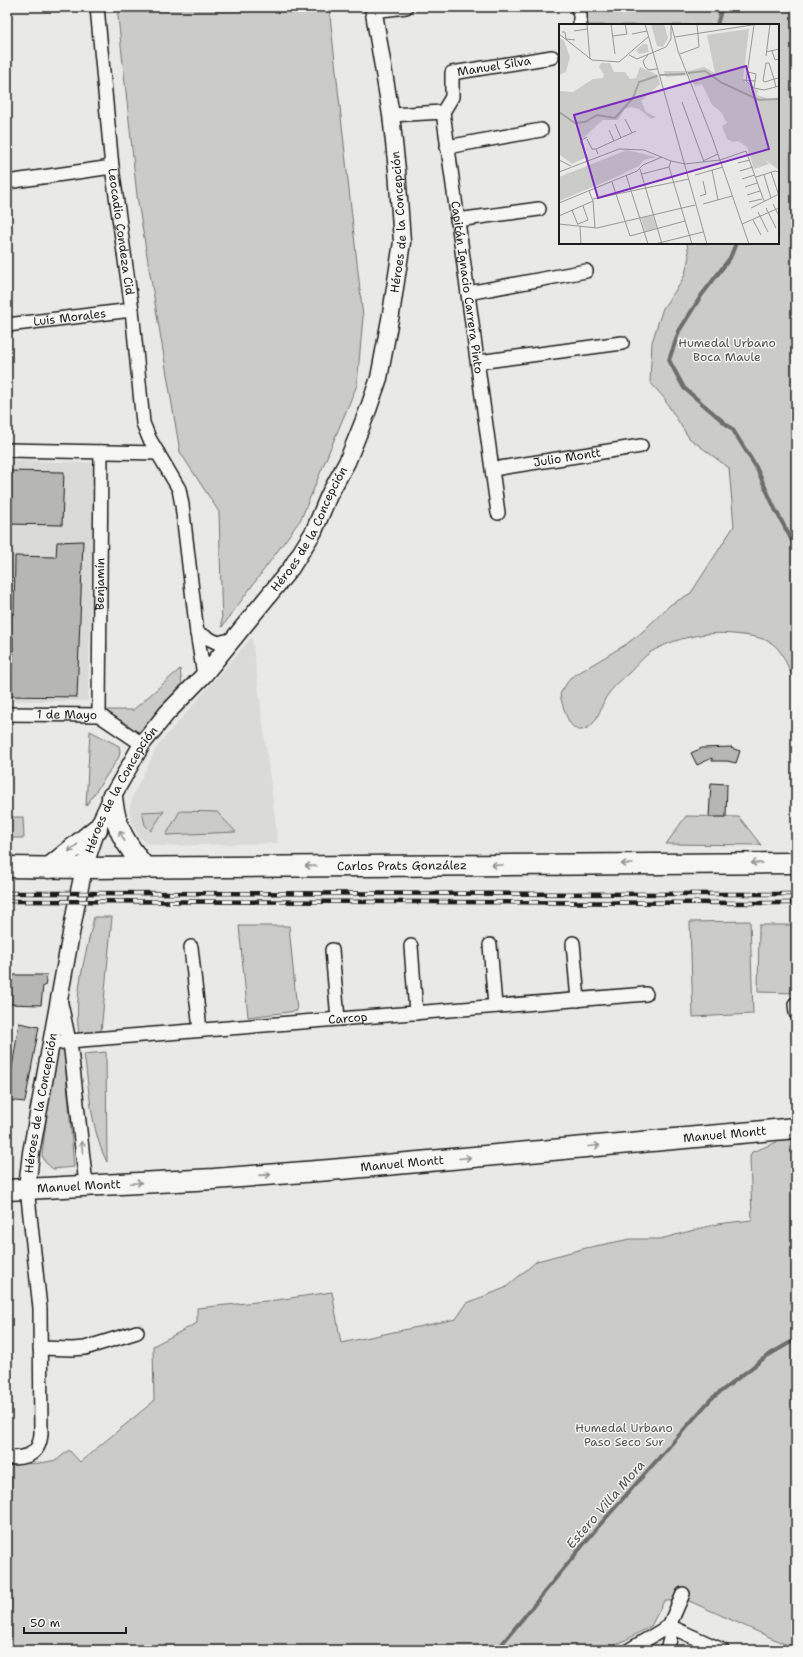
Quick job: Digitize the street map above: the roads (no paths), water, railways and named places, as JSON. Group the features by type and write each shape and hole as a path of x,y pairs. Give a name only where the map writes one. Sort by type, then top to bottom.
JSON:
{"main road":[{"path":"112,797 118,829 145,868"},
{"path":"49,868 97,829"},
{"name":"Carlos Prats González","path":"7,867 145,868 796,863"},
{"name":"Manuel Montt","path":"7,1190 214,1179 330,1170 796,1128"}],"street":[{"name":"Leocadio Condeza Cid","path":"97,7 112,167 132,310 143,423 149,438 179,489 197,633 204,675"},
{"path":"373,9 406,7"},
{"path":"577,7 580,14 580,24"},
{"name":"Héroes de la Concepción","path":"7,1458 25,1457 36,1449 40,1442 40,1308 27,1188 31,1153 50,1044 84,868 97,829 112,797 142,744 167,713 204,675 291,568 314,531 329,495 347,462 368,410 378,378 391,314 402,242 397,170 391,115 373,9"},
{"name":"Manuel Silva","path":"443,112 452,97 452,73 552,57"},
{"path":"391,115 443,112"},
{"name":"Capitán Ignacio Carrera Pinto","path":"443,112 498,513"},
{"path":"447,147 541,130"},
{"path":"7,182 112,167"},
{"path":"457,220 539,209"},
{"path":"468,293 586,271"},
{"name":"Luis Morales","path":"7,325 132,310"},
{"path":"478,362 622,343"},
{"name":"Julio Montt","path":"492,469 641,446"},
{"path":"7,450 158,453"},
{"name":"Benjamín","path":"99,715 101,452"},
{"path":"197,633 218,643 234,639"},
{"name":"1 de Mayo","path":"7,714 99,715 142,744"},
{"path":"573,943 578,1000"},
{"path":"490,945 495,1006"},
{"path":"411,946 416,1013"},
{"path":"191,947 200,1030"},
{"path":"332,950 338,1019"},
{"name":"Carcop","path":"50,1044 69,1041 200,1030 646,994"},
{"name":"Héroes de la Concepción","path":"60,996 69,1041 86,1186"},
{"path":"40,1348 85,1348 137,1332"},
{"path":"667,1650 670,1638 669,1626 683,1594"},
{"path":"629,1650 669,1626"},
{"path":"669,1626 722,1650"}],"waterway":[{"name":"Estero Villa Mora","path":"717,24 722,7"},
{"name":"Estero Villa Mora","path":"736,244 730,258 701,296 679,331 669,360 684,388 733,430 756,467 775,509 796,548"},
{"name":"Estero Villa Mora","path":"497,1650 597,1528 711,1399 767,1356 796,1339"}],"railway":[{"path":"7,893 796,894"},
{"path":"7,901 796,903"}],"park label":[{"name":"Humedal Urbano Boca Maule","path":"727,350"},
{"name":"Humedal Urbano Paso Seco Sur","path":"624,1435"}]}
